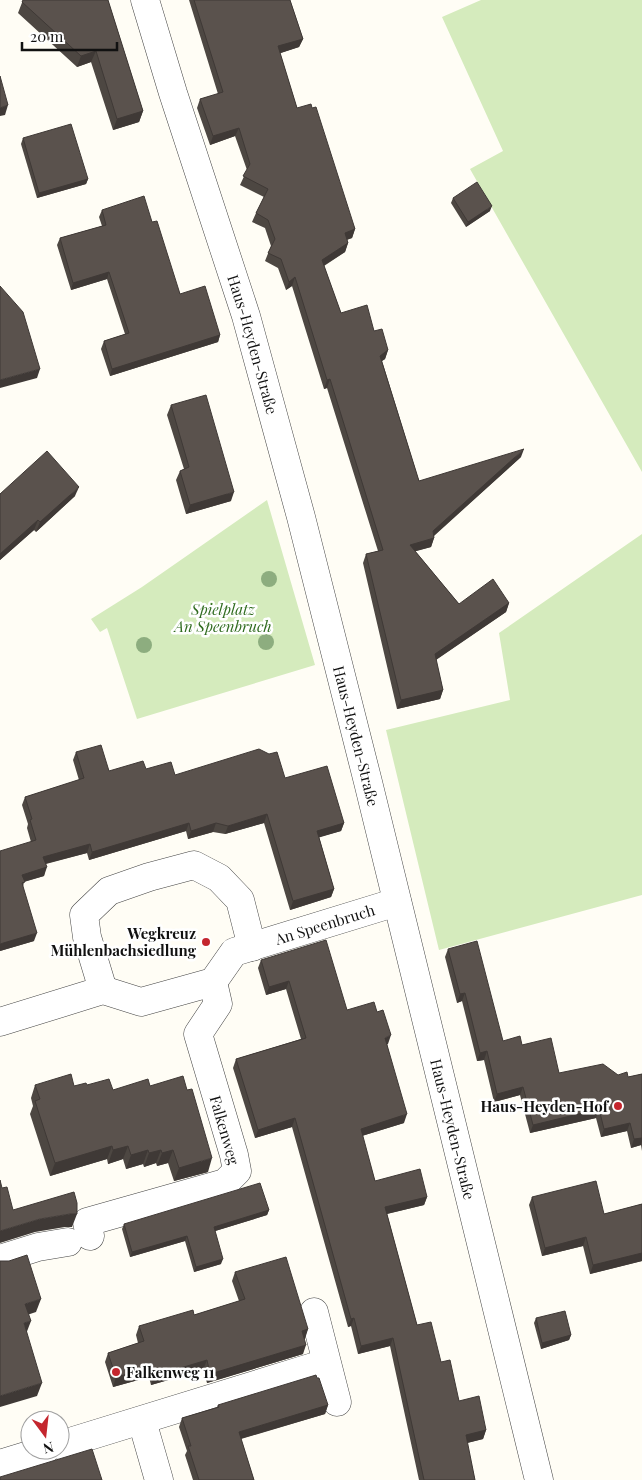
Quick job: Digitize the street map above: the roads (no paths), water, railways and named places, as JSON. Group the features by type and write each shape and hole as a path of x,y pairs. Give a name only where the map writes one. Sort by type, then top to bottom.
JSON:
{"street":[{"name":"Haus-Heyden-Straße","path":"145,0 251,335 301,517 539,1480"},
{"path":"103,990 87,937 84,914 109,891 149,877 194,865 219,878 240,900 248,925 252,947"},
{"name":"An Speenbruch","path":"213,982 234,952 397,902"},
{"path":"0,1022 103,990 140,1002 213,982"},
{"name":"Falkenweg","path":"0,1259 79,1239 87,1222 225,1183 237,1171 198,1034 218,1004 213,982"},
{"path":"314,1312 337,1402"},
{"path":"70,1443 326,1362"},
{"path":"142,1421 159,1480"},
{"path":"0,1464 20,1458"}],"place":[{"name":"Wegkreuz Mühlenbachsiedlung","path":"206,942"},
{"name":"Haus-Heyden-Hof","path":"618,1106"},
{"name":"Falkenweg 11","path":"116,1372"}],"park label":[{"name":"Spielplatz An Speenbruch","path":"223,618"}]}
